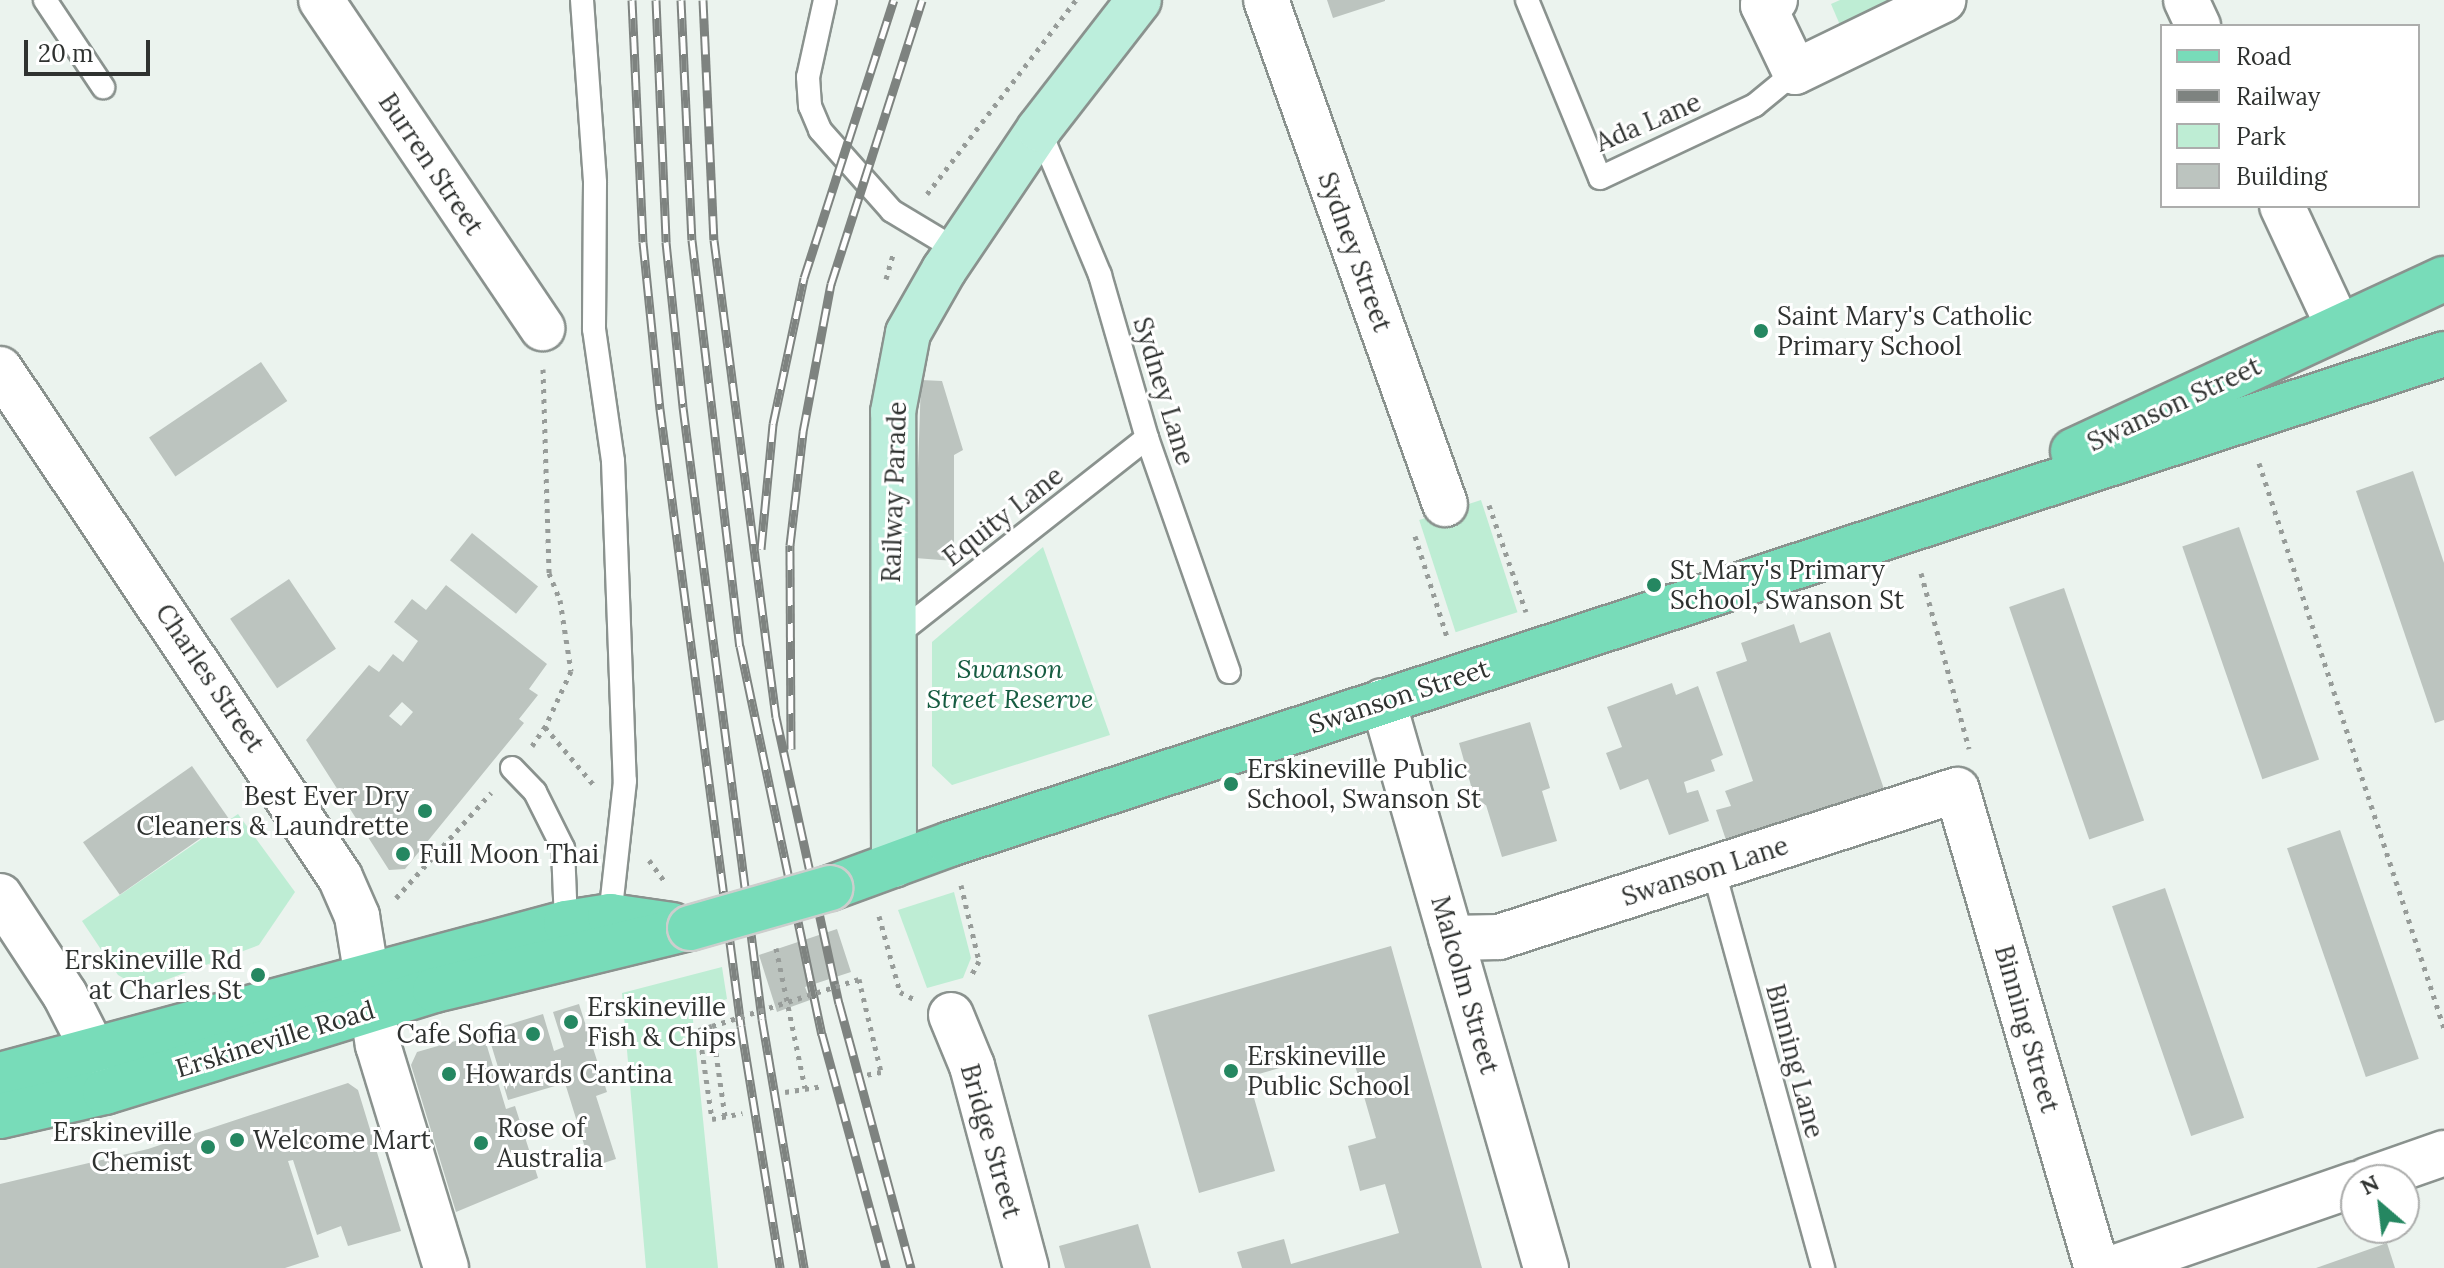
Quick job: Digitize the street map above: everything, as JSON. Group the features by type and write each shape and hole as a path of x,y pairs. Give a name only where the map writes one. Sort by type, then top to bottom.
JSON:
{"main road":[{"name":"Swanson Street","path":"1905,531 2444,279"},
{"name":"Swanson Street","path":"894,865 1383,701 2444,354"},
{"name":"Erskineville Road","path":"0,1075 93,1050 690,928 830,888 894,865"},
{"name":"Erskineville Road","path":"0,1116 105,1092 366,993 566,923 610,916 690,928"}],"street":[{"name":"Burren Street","path":"321,0 542,328"},
{"name":"Sydney Street","path":"1266,0 1445,504"},
{"path":"1775,0 1763,5 1795,72 1943,0"},
{"path":"2186,0 2197,24"},
{"name":"Railway Parade","path":"894,865 893,412 908,333 957,250 1128,4"},
{"path":"2283,208 2338,326"},
{"name":"Charles Street","path":"0,369 326,852 357,916 366,993 446,1268"},
{"name":"Malcolm Street","path":"1383,701 1546,1268"},
{"name":"Swanson Lane","path":"1451,938 1499,937 1957,790"},
{"name":"Binning Street","path":"1957,790 2097,1268"},
{"path":"0,896 65,995 93,1050 105,1092"},
{"name":"Bridge Street","path":"937,1009 972,1066 1026,1268"},
{"path":"2413,1164 2444,1153"},
{"path":"2113,1268 2340,1190"}],"lane":[{"path":"45,0 103,87"},
{"path":"582,0 595,183 594,329 613,461 625,781 610,916"},
{"path":"825,0 808,77 810,106 820,130 892,211 957,250"},
{"name":"Ada Lane","path":"1527,0 1600,178 1755,105 1795,72"},
{"name":"Sydney Lane","path":"1039,129 1100,275 1147,438 1229,672"},
{"name":"Equity Lane","path":"893,637 1147,438"},
{"path":"512,768 535,792 563,848 566,923"},
{"name":"Binning Lane","path":"1713,868 1823,1268"}],"path":[{"path":"930,190 1076,0"},
{"path":"542,328 549,573 560,600 571,671 545,727 621,818 656,870"},
{"path":"2259,463 2444,1028"},
{"path":"1449,641 1409,517 1484,491 1527,615"},
{"path":"1921,573 1972,760 1957,790"},
{"path":"391,903 490,794"},
{"path":"877,907 900,992 937,1009 979,961 960,884"},
{"path":"774,939 805,1088"},
{"path":"742,1113 712,1119 699,1030 859,979 881,1072 865,1075"},
{"path":"712,1026 725,1116"},
{"path":"785,1092 822,1086"}],"green space":[{"path":"1840,0 1894,0 1840,25 1831,4"},
{"path":"1481,500 1517,612 1456,632 1419,520"},
{"name":"Swanson Street Reserve","path":"1043,547 1110,735 952,785 932,766 932,642"},
{"path":"238,814 295,892 259,945 155,984 135,985 118,975 82,921"},
{"path":"954,892 971,958 963,978 927,988 898,910"},
{"path":"722,967 727,999 692,1010 718,1268 646,1268 622,993"}],"building":[{"path":"1327,0 1385,0 1385,1 1333,18"},
{"path":"261,362 287,401 175,476 149,437"},
{"path":"921,380 942,381 963,450 954,455 954,561 915,558"},
{"path":"2413,471 2444,563 2444,720 2435,723 2356,491"},
{"path":"2239,527 2319,760 2262,779 2182,547"},
{"path":"472,533 538,586 516,614 450,560"},
{"path":"289,579 336,649 277,688 230,619"},
{"path":"446,585 547,664 529,689 538,695 519,719 524,723 405,869 389,870 306,740 369,665 379,672 393,654 403,662 418,641 394,622 412,599 426,610","holes":["402,702 413,712 401,726 389,716"]},
{"path":"2064,588 2144,821 2089,839 2009,607"},
{"path":"1794,624 1800,643 1830,632 1885,792 1728,846 1716,810 1731,806 1725,791 1753,781 1716,672 1747,661 1741,643"},
{"path":"1672,683 1676,695 1698,686 1723,755 1711,760 1715,771 1684,782 1687,793 1698,790 1709,821 1669,835 1648,779 1620,790 1606,753 1622,747 1607,707"},
{"path":"1530,722 1550,788 1542,791 1557,841 1502,857 1486,805 1477,807 1459,743"},
{"path":"192,766 229,818 120,895 83,842"},
{"path":"2340,830 2419,1059 2366,1077 2287,848"},
{"path":"2165,888 2244,1118 2191,1136 2112,906"},
{"path":"837,929 851,972 805,987 810,1000 777,1012 759,955"},
{"path":"1391,946 1482,1268 1242,1268 1237,1252 1284,1239 1291,1264 1399,1233 1385,1184 1360,1191 1348,1146 1376,1138 1350,1048 1248,1077 1275,1171 1199,1193 1148,1015"},
{"path":"579,1004 607,1092 596,1096 616,1159 591,1167 565,1083 508,1100 487,1031 543,1014 554,1051 564,1047 553,1012"},
{"name":"Rose of Australia","path":"483,1033 506,1109 515,1106 538,1178 456,1212 411,1065 417,1052"},
{"path":"348,1083 358,1090 401,1231 348,1246 341,1226 317,1235 293,1160 288,1161 319,1257 285,1268 0,1268 0,1184 148,1149"},
{"path":"1138,1224 1151,1268 1065,1268 1059,1246"},
{"path":"2387,1244 2395,1268 2316,1268"}],"railway":[{"path":"632,0 643,242 660,409 741,1026 780,1268"},
{"path":"656,0 666,242 683,407 762,1019 804,1268"},
{"path":"681,0 692,240 740,646 822,1034 886,1268"},
{"path":"703,0 714,240 776,717 839,1003 911,1268"},
{"path":"761,549 773,424 804,278 894,0"},
{"path":"791,749 790,545 803,432 831,284 922,0"}],"place":[{"name":"Saint Mary's Catholic Primary School","path":"1761,331"},
{"name":"St Mary's Primary School, Swanson St","path":"1654,585"},
{"name":"Erskineville Public School, Swanson St","path":"1231,784"},
{"name":"Best Ever Dry Cleaners & Laundrette","path":"425,811"},
{"name":"Full Moon Thai","path":"403,854"},
{"name":"Erskineville Rd at Charles St","path":"258,975"},
{"name":"Erskineville Fish & Chips","path":"571,1022"},
{"name":"Cafe Sofia","path":"533,1034"},
{"name":"Erskineville Public School","path":"1231,1071"},
{"name":"Howards Cantina","path":"449,1074"},
{"name":"Welcome Mart","path":"237,1140"},
{"name":"Rose of Australia","path":"481,1143"},
{"name":"Erskineville Chemist","path":"208,1147"}]}
